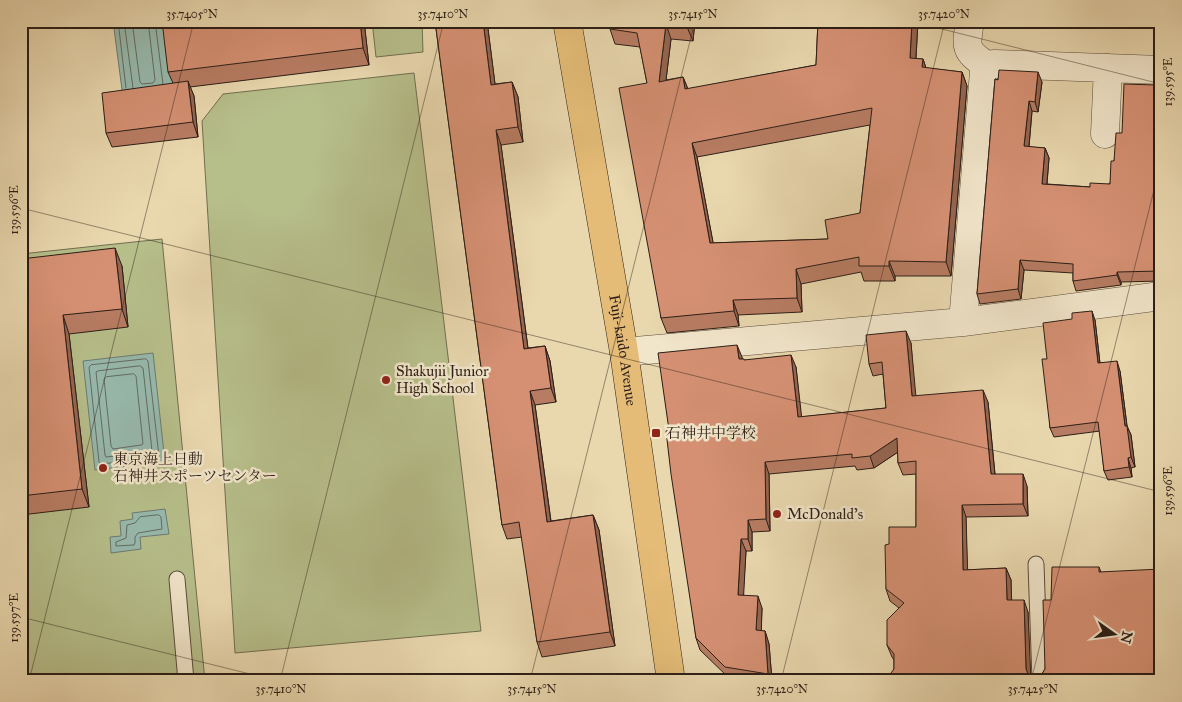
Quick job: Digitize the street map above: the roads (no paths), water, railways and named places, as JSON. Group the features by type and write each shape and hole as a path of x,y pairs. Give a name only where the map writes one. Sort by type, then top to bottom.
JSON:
{"main road":[{"name":"Fuji-kaido Avenue","path":"567,21 624,352 671,681"}],"street":[{"path":"970,21 967,43 969,52 986,65 1161,70"},
{"path":"963,322 986,65"},
{"path":"1105,134 1108,68"},
{"path":"624,352 963,322 1161,296"}],"lane":[{"path":"1036,564 1040,681"},
{"path":"177,579 186,681"}],"water":[{"path":"113,21 166,21 176,98 124,105"},
{"path":"153,353 165,462 95,470 83,361"},
{"path":"165,509 169,534 140,537 141,549 111,553 110,537 121,536 120,521 133,519 132,513"}],"place":[{"name":"Shakujii Junior High School","path":"386,380"},
{"name":"石神井中学校","path":"656,433"},
{"name":"東京海上日動 石神井スポーツセンター","path":"103,468"},
{"name":"McDonald's","path":"777,514"}]}
